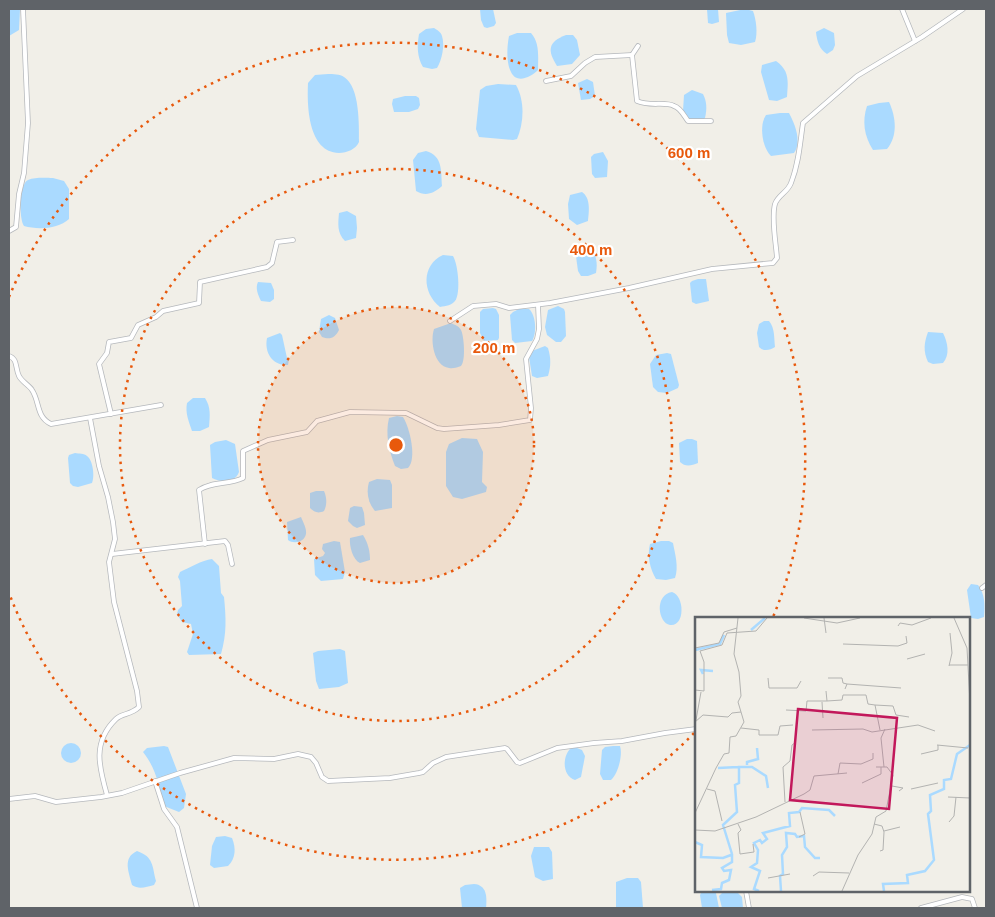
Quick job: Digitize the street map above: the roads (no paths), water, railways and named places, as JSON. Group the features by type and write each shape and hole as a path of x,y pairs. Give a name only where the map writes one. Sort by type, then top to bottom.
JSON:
{"street":[{"path":"9,231 16,228 18,221 18,194 24,173 28,123 23,9"},
{"path":"902,9 915,41"},
{"path":"450,321 473,306 496,304 509,308 538,305 629,288 712,269 773,263 777,258 775,205 791,183 800,149 803,123 858,76 963,9"},
{"path":"638,46 632,55 637,101 674,106 691,122 711,121"},
{"path":"546,82 571,76 585,63 595,57 632,55"},
{"path":"110,414 99,364 107,353 109,342 131,338 138,325 156,317 163,310 200,303 200,282 267,267 272,263 277,242 294,240"},
{"path":"205,544 199,490 207,485 234,482 243,478 243,451 249,447 268,440 307,432 317,421 350,412 406,413 437,428 444,429 499,425 530,420 526,359 537,339 539,329 538,305"},
{"path":"9,356 15,360 19,376 34,394 40,415 51,424 161,405"},
{"path":"90,418 99,466 113,522 115,540 109,562 109,573 114,602 137,691 139,707 133,713 118,717 105,732 99,747 102,778 107,795"},
{"path":"112,554 225,541 228,545 232,564"},
{"path":"9,800 35,796 56,802 107,795 234,758 274,759 298,754 311,757 322,777 328,781 390,778 423,772 433,763 446,757 468,752 505,748 520,763 557,748 622,741 665,732 695,729"},
{"path":"155,781 164,809 177,827 196,908"},
{"path":"746,892 749,908"},
{"path":"921,908 962,898 972,899 975,908"}],"water":[{"path":"9,9 20,9 19,30 9,36"},
{"path":"480,9 493,9 496,23 494,26 484,27"},
{"path":"707,9 718,9 719,22 708,23"},
{"path":"745,9 753,11 754,14 756,22 755,42 741,45 729,43 726,13"},
{"path":"434,28 441,35 443,48 439,65 437,68 432,69 423,67 418,43 419,34 426,29"},
{"path":"824,28 834,33 835,45 833,50 827,54 819,44 816,32"},
{"path":"517,33 531,33 536,41 538,50 538,70 532,75 521,79 514,76 509,68 507,49 509,36"},
{"path":"566,35 573,35 577,40 580,55 572,64 557,66 551,47 556,41"},
{"path":"776,61 784,69 788,81 787,97 777,101 769,100 761,72 762,65"},
{"path":"328,74 344,77 349,82 356,97 359,142 353,149 345,152 329,151 321,145 315,136 309,115 308,83 315,75"},
{"path":"587,79 593,82 595,96 590,99 581,100 578,83"},
{"path":"498,84 516,85 519,91 522,112 521,126 517,139 479,137 476,129 480,90 486,86"},
{"path":"692,90 703,94 706,109 703,120 689,120 683,111 684,95"},
{"path":"416,96 419,98 420,105 418,109 409,112 394,112 393,99"},
{"path":"889,102 895,126 891,144 887,149 873,150 865,128 867,106"},
{"path":"789,113 798,138 796,149 794,153 771,156 764,142 762,130 764,119 766,115"},
{"path":"426,151 436,156 438,160 442,186 427,194 416,191 413,160 418,153"},
{"path":"603,152 608,161 607,177 595,178 592,174 591,157 594,154"},
{"path":"34,178 53,178 64,181 69,189 69,219 59,225 48,228 24,226 21,216 21,194 25,183"},
{"path":"582,192 588,201 588,221 577,225 569,219 568,204 570,195"},
{"path":"347,211 356,216 357,228 356,238 345,241 339,232 338,225 339,213"},
{"path":"587,244 590,247 597,265 596,273 588,276 581,276 578,271 575,249"},
{"path":"443,255 453,256 458,278 458,292 455,301 440,307 430,294 427,280 431,265"},
{"path":"698,279 706,279 709,301 696,304 692,302 690,283"},
{"path":"258,282 271,283 274,290 274,299 270,302 261,301 257,289"},
{"path":"558,306 564,309 565,312 566,336 561,342 556,342 547,335 545,327 548,310"},
{"path":"483,309 496,309 499,315 499,338 498,340 484,341 480,333 480,312"},
{"path":"519,309 529,309 533,315 535,329 532,341 515,343 512,340 510,315"},
{"path":"329,315 335,318 339,330 332,338 322,337 319,332 321,319"},
{"path":"769,321 771,324 774,337 775,347 767,350 759,347 757,333 759,324"},
{"path":"451,323 461,330 464,359 461,366 449,368 440,363 434,352 433,334 434,329"},
{"path":"928,332 943,333 948,349 943,363 933,364 928,362 925,347"},
{"path":"280,333 287,358 289,359 288,365 274,361 267,349 267,338"},
{"path":"545,346 548,348 550,355 548,376 537,378 532,376 529,357 532,351"},
{"path":"671,354 679,385 678,388 667,393 658,392 653,387 650,364 656,355"},
{"path":"193,398 205,398 209,408 209,427 200,431 192,431 188,417 187,403"},
{"path":"403,417 406,422 412,451 411,464 408,468 401,469 395,466 389,448 388,436 389,418"},
{"path":"462,438 477,439 483,452 482,482 487,487 486,492 462,499 453,497 446,486 446,452 449,444"},
{"path":"687,439 697,441 698,463 684,465 680,462 679,443"},
{"path":"226,440 235,444 239,472 231,480 219,481 212,478 210,445"},
{"path":"75,453 84,454 91,461 93,469 92,483 78,487 70,483 68,458 69,455"},
{"path":"377,479 390,480 392,485 392,508 375,511 369,501 369,482"},
{"path":"324,491 326,496 324,511 315,511 310,508 310,493"},
{"path":"354,506 362,507 364,513 365,525 357,528 348,521 350,508"},
{"path":"301,517 306,530 305,537 298,542 288,540 287,522"},
{"path":"363,535 370,553 370,560 360,563 355,559 352,552 350,538"},
{"path":"334,541 340,542 345,572 343,579 321,581 315,575 314,559 323,556 325,553 322,549 323,544"},
{"path":"661,541 673,543 677,565 675,578 666,580 656,579 652,571 649,558 650,544"},
{"path":"212,559 219,566 221,593 224,597 226,626 223,646 221,654 189,655 187,652 193,634 191,624 182,622 177,614 182,606 178,577 180,572 200,562"},
{"path":"971,584 978,585 983,596 984,617 978,619 971,618 967,590"},
{"path":"672,592 679,599 682,611 678,621 670,625 663,619 660,603 666,594"},
{"path":"340,649 345,651 348,683 339,687 319,689 316,681 313,653"},
{"path":"71,743 78,746 81,753 78,760 71,763 64,760 61,753 64,746"},
{"path":"620,746 619,764 611,780 603,780 600,774 602,750 605,747"},
{"path":"168,747 186,794 184,808 179,812 164,806 154,771 143,752 147,748"},
{"path":"571,748 582,750 585,756 581,777 575,780 568,774 565,765 566,756"},
{"path":"225,836 232,838 235,849 234,856 228,866 214,868 210,865 212,846 216,837"},
{"path":"534,847 549,847 552,852 553,879 543,881 535,877 531,856"},
{"path":"137,851 147,856 151,863 156,881 154,885 140,888 132,885 128,861 129,857"},
{"path":"627,878 638,878 641,882 643,908 616,908 616,882"},
{"path":"474,884 484,889 486,908 462,908 460,888 465,885"},
{"path":"737,892 742,897 743,908 722,908 719,896 722,893"},
{"path":"701,893 716,893 719,908 702,908"}]}
